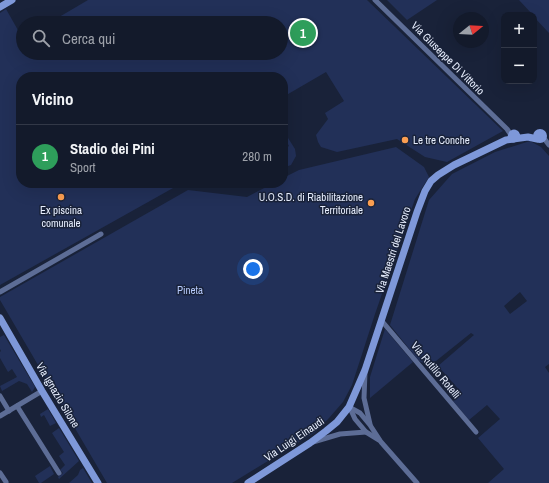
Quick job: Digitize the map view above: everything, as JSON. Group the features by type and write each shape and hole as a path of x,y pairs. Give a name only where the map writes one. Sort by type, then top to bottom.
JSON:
{"street":[{"path":"0,7 12,0"},
{"name":"Via Giuseppe Di Vittorio","path":"375,0 512,136"},
{"name":"Via Maestri del Lavoro","path":"349,407 365,370 417,212 425,191 431,181 445,170 512,136 528,135 543,137"},
{"path":"0,292 101,234"},
{"name":"Via Ignazio Silone","path":"0,318 98,483"},
{"name":"Via Rutilio Rotelli","path":"382,320 476,432"},
{"path":"365,370 364,398 370,425"},
{"path":"0,416 42,391"},
{"path":"0,396 9,410"},
{"path":"17,406 59,473"},
{"path":"349,407 360,413 381,442 417,483"},
{"path":"349,407 355,419 366,432 381,442"},
{"name":"Via Luigi Einaudi","path":"248,483 326,431 337,422 349,407"},
{"path":"310,443 340,434 366,432"},
{"path":"0,473 6,482"}],"green space":[{"path":"88,0 367,0 503,131 447,162 425,157 397,139 337,152 321,147 316,135 328,119 325,113 344,101 326,72 288,94 288,72 16,72 16,188 173,188 0,285 0,13 6,9 16,27 16,60 288,60 288,16 61,16"},
{"path":"387,0 437,0 407,20"},
{"path":"519,0 549,0 549,33 537,20 537,12 530,12"},
{"path":"288,138 295,149 296,156 291,165 288,166 288,147"},
{"path":"530,141 541,147 549,156 549,364 545,367 549,373 549,483 488,483 504,469 478,438 500,419 487,405 469,420 453,401 462,393 438,366 474,335 471,333 436,361 428,365 419,361 390,325 429,200 452,174 495,152","holes":["520,292 527,301 510,314 504,306"]},
{"name":"Pineta","path":"396,147 424,167 429,177 415,199 352,385 343,402 314,433 232,483 107,483 0,300 0,297 188,190 247,197 264,188 288,188 288,176 299,170"},
{"path":"385,329 413,362 370,398 370,377"},
{"path":"4,335 35,387 32,392 27,384 19,381 2,391 0,386 17,377 12,369 8,372 0,358 0,337"},
{"path":"48,409 56,423 50,426 44,415 41,417 40,414"},
{"path":"59,428 79,461 59,479 58,477 63,473 60,470 65,465 59,456 64,452 52,433"},
{"path":"50,466 54,474 39,483 35,476"},
{"path":"83,468 92,483 69,483 78,475 80,470"}],"place":[{"name":"Stadio dei Pini","path":"303,33"},
{"name":"Le tre Conche","path":"405,140"},
{"name":"Ex piscina comunale","path":"61,197"},
{"name":"U.O.S.D. di Riabilitazione Territoriale","path":"371,203"}]}
